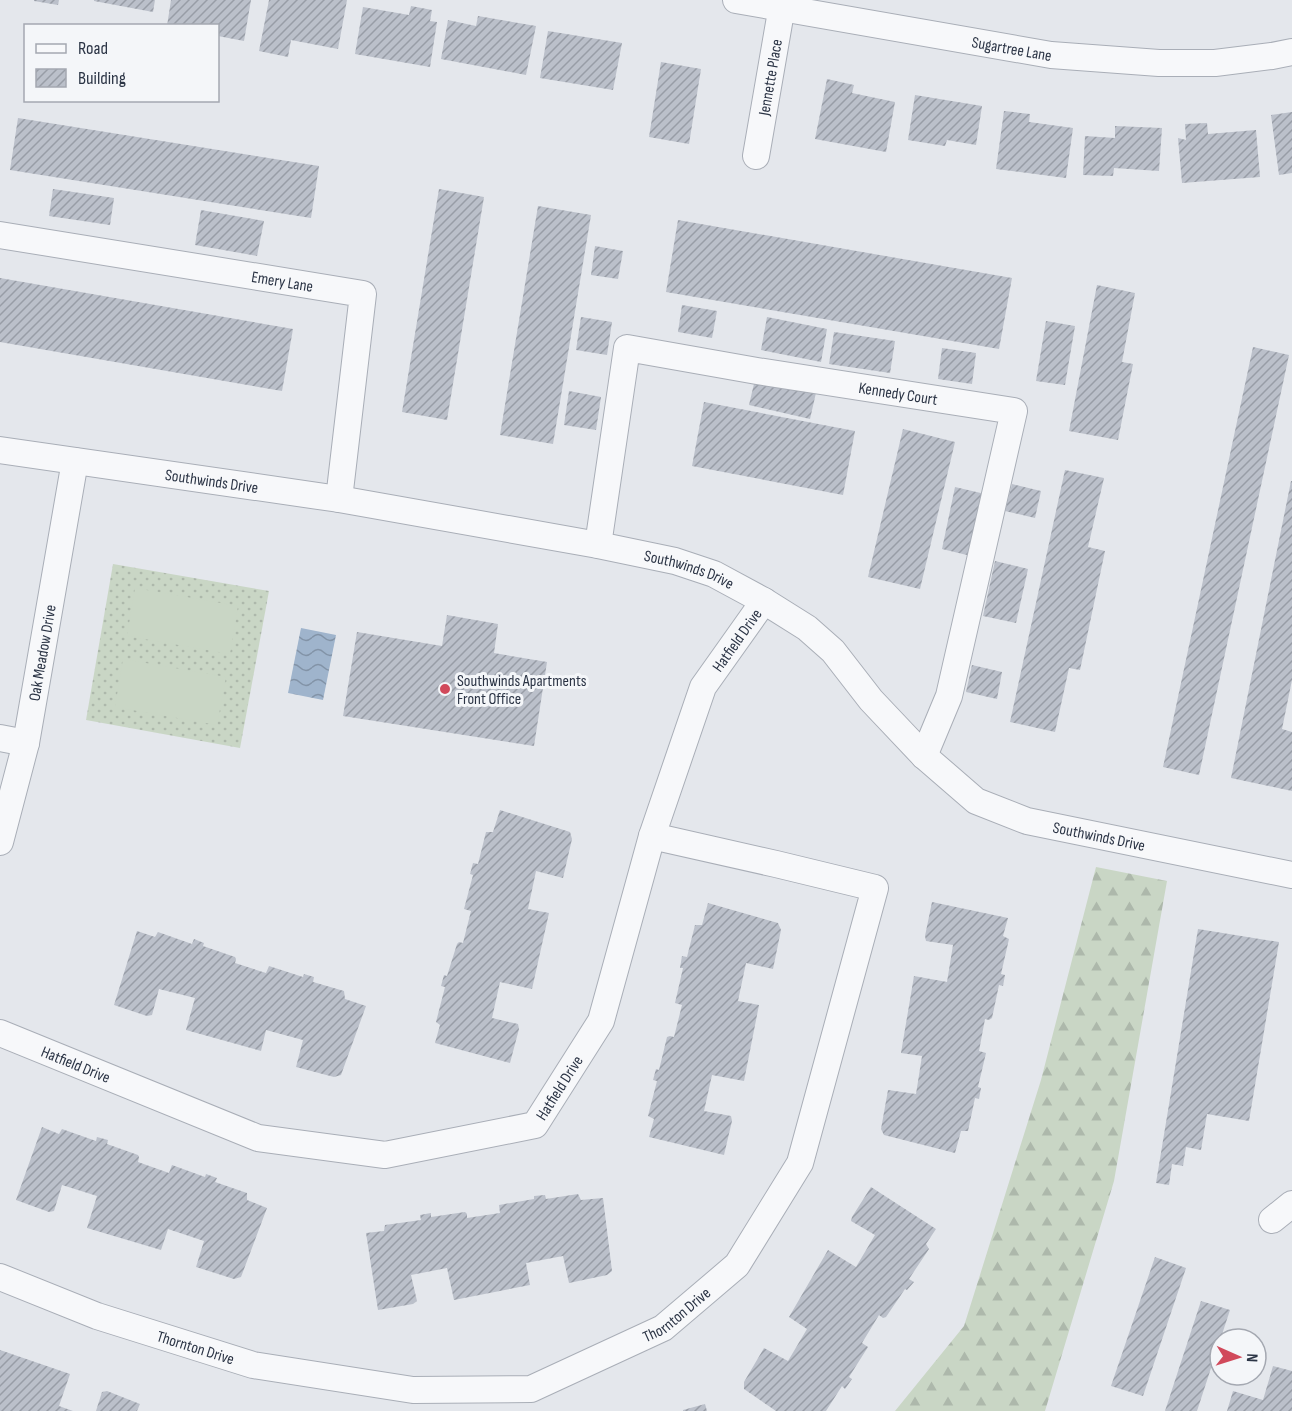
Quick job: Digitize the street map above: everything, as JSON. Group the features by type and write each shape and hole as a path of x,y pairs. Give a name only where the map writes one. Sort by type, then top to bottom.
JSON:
{"street":[{"name":"Sugartree Lane","path":"736,0 782,4 1051,55 1159,63 1215,63 1292,52"},
{"name":"Jennette Place","path":"756,156 782,4"},
{"name":"Emery Lane","path":"0,235 363,294 339,499"},
{"name":"Kennedy Court","path":"598,545 627,348 1014,411 949,696 924,756"},
{"name":"Southwinds Drive","path":"0,450 339,499 675,561 714,574 807,628 833,651 871,700 924,756 976,801 1027,821 1292,875"},
{"name":"Oak Meadow Drive","path":"0,842 26,743 75,461"},
{"name":"Hatfield Drive","path":"0,1033 258,1138 385,1155 535,1125 602,1021 652,836 703,687 764,601"},
{"path":"0,738 26,743"},
{"name":"Thornton Drive","path":"0,1277 97,1316 253,1365 413,1390 531,1389 663,1329 737,1265 800,1163 875,888 652,836"},
{"path":"1272,1220 1292,1204"}],"green space":[{"path":"113,564 269,591 240,748 86,720"},
{"path":"135,588 238,606 230,654 127,636"},
{"path":"123,659 226,677 217,725 115,707"},
{"path":"1096,867 1167,881 1114,1181 1045,1411 895,1411 964,1326 1041,1080"}],"water":[{"path":"301,628 336,635 323,700 288,693"}],"building":[{"path":"34,0 59,0 58,5"},
{"path":"94,0 155,0 153,12"},
{"path":"171,0 251,0 244,41 219,36 219,24 167,24"},
{"path":"269,0 347,0 338,49 291,40 288,57 259,51"},
{"path":"411,6 432,10 430,21 437,22 430,67 355,54 363,7 409,15"},
{"path":"478,16 536,26 526,75 441,59 448,20 476,26"},
{"path":"548,31 622,43 613,90 540,78"},
{"path":"661,62 701,69 689,144 649,137"},
{"path":"827,79 854,85 852,93 895,102 886,152 815,139"},
{"path":"915,95 982,106 976,145 947,140 945,146 908,140"},
{"path":"1004,111 1030,114 1029,122 1073,128 1066,178 996,169"},
{"path":"1292,112 1292,173 1279,175 1271,115"},
{"path":"18,118 319,166 311,218 10,170"},
{"path":"1207,123 1208,134 1256,130 1260,177 1182,183 1178,138 1186,140 1185,124"},
{"path":"1115,126 1162,128 1159,171 1114,168 1113,176 1083,175 1085,136 1115,138"},
{"path":"53,189 114,198 110,225 49,216"},
{"path":"439,189 484,197 447,420 402,412"},
{"path":"538,206 591,215 553,444 500,435"},
{"path":"201,210 264,221 257,256 195,245"},
{"path":"678,220 1012,278 999,349 666,292"},
{"path":"595,246 623,251 618,279 591,275"},
{"path":"0,278 293,329 282,391 0,342"},
{"path":"1097,285 1135,293 1122,362 1133,364 1118,440 1069,431"},
{"path":"682,305 717,311 712,338 678,332"},
{"path":"581,317 612,322 607,355 576,350"},
{"path":"767,317 827,329 821,362 761,350"},
{"path":"1046,321 1075,326 1065,385 1036,381"},
{"path":"834,332 895,341 890,373 829,364"},
{"path":"1253,347 1289,355 1199,775 1163,767"},
{"path":"942,348 976,353 972,384 938,379"},
{"path":"757,371 818,384 810,419 749,405"},
{"path":"569,391 601,397 596,430 564,425"},
{"path":"704,402 855,431 843,495 692,466"},
{"path":"903,429 955,442 920,589 868,577"},
{"path":"1065,470 1104,478 1088,547 1105,551 1080,670 1069,668 1055,732 1010,722"},
{"path":"1291,481 1292,680 1282,729 1292,732 1292,791 1231,778"},
{"path":"1012,484 1041,491 1035,518 1005,511"},
{"path":"955,487 985,494 971,556 942,549"},
{"path":"995,561 1028,569 1016,623 983,616"},
{"name":"Southwinds Apartments Front Office","path":"447,615 498,624 494,653 547,662 534,746 343,716 357,632 442,646"},
{"path":"972,665 1002,672 997,699 966,692"},
{"path":"500,810 570,832 572,839 563,878 536,871 528,909 549,913 532,989 500,982 492,1018 518,1024 519,1029 510,1063 435,1043 440,1025 436,1022 445,987 441,986 444,975 447,976 457,944 463,943 471,911 464,909 473,875 470,874 473,863 478,864 486,832 493,832"},
{"path":"932,902 1008,918 1003,936 1009,939 1001,974 1005,975 1003,986 999,985 992,1018 985,1019 979,1051 986,1053 978,1087 981,1088 979,1099 975,1098 968,1131 961,1131 955,1153 884,1135 881,1129 888,1090 916,1094 922,1056 901,1053 914,976 947,982 953,945 926,941 925,936"},
{"path":"708,903 778,923 781,930 773,969 746,963 738,1001 759,1005 744,1081 712,1075 704,1111 731,1116 732,1121 724,1155 649,1137 654,1119 648,1116 657,1081 653,1080 656,1069 659,1070 667,1037 674,1037 682,1005 675,1003 683,968 680,968 682,956 687,957 695,925 702,925"},
{"path":"1198,929 1279,942 1249,1121 1207,1114 1201,1150 1186,1147 1183,1166 1172,1164 1169,1185 1156,1183"},
{"path":"137,931 155,937 158,932 192,944 194,939 204,943 203,946 235,957 235,963 266,973 269,966 303,977 304,974 314,977 313,982 344,991 345,999 366,1006 341,1075 334,1077 296,1067 303,1040 266,1030 261,1051 186,1030 195,998 159,989 152,1015 147,1016 114,1005"},
{"path":"42,1127 59,1134 62,1129 96,1141 97,1137 108,1140 107,1144 138,1155 138,1162 169,1173 172,1165 205,1177 206,1174 217,1178 215,1182 247,1193 247,1200 267,1208 241,1277 234,1279 196,1267 204,1241 168,1229 161,1250 87,1228 97,1196 62,1185 54,1211 49,1212 16,1200"},
{"path":"871,1187 936,1229 926,1244 929,1249 909,1279 914,1282 907,1290 905,1289 886,1317 879,1315 862,1343 868,1347 849,1377 852,1379 845,1389 842,1386 826,1411 776,1411 744,1389 744,1382 764,1348 788,1361 807,1329 789,1317 828,1250 856,1267 875,1235 851,1221"},
{"path":"578,1194 581,1200 603,1198 612,1271 607,1275 569,1283 563,1256 526,1263 530,1285 454,1300 447,1268 411,1275 417,1301 413,1304 378,1310 366,1233 384,1231 385,1225 421,1220 420,1215 431,1213 431,1217 465,1212 467,1218 500,1213 499,1205 534,1199 534,1196 545,1195 546,1199"},
{"path":"1155,1257 1186,1268 1143,1396 1111,1386"},
{"path":"1201,1301 1230,1310 1224,1327 1208,1327 1208,1377 1197,1411 1165,1411"},
{"path":"0,1350 70,1374 59,1406 73,1411 0,1411"},
{"path":"1273,1366 1292,1371 1292,1411 1227,1411 1233,1391 1263,1400"},
{"path":"107,1391 140,1404 137,1411 96,1411 102,1392"},
{"path":"705,1404 707,1411 683,1411 683,1410"}],"place":[{"name":"Southwinds Apartments Front Office","path":"445,689"}]}
